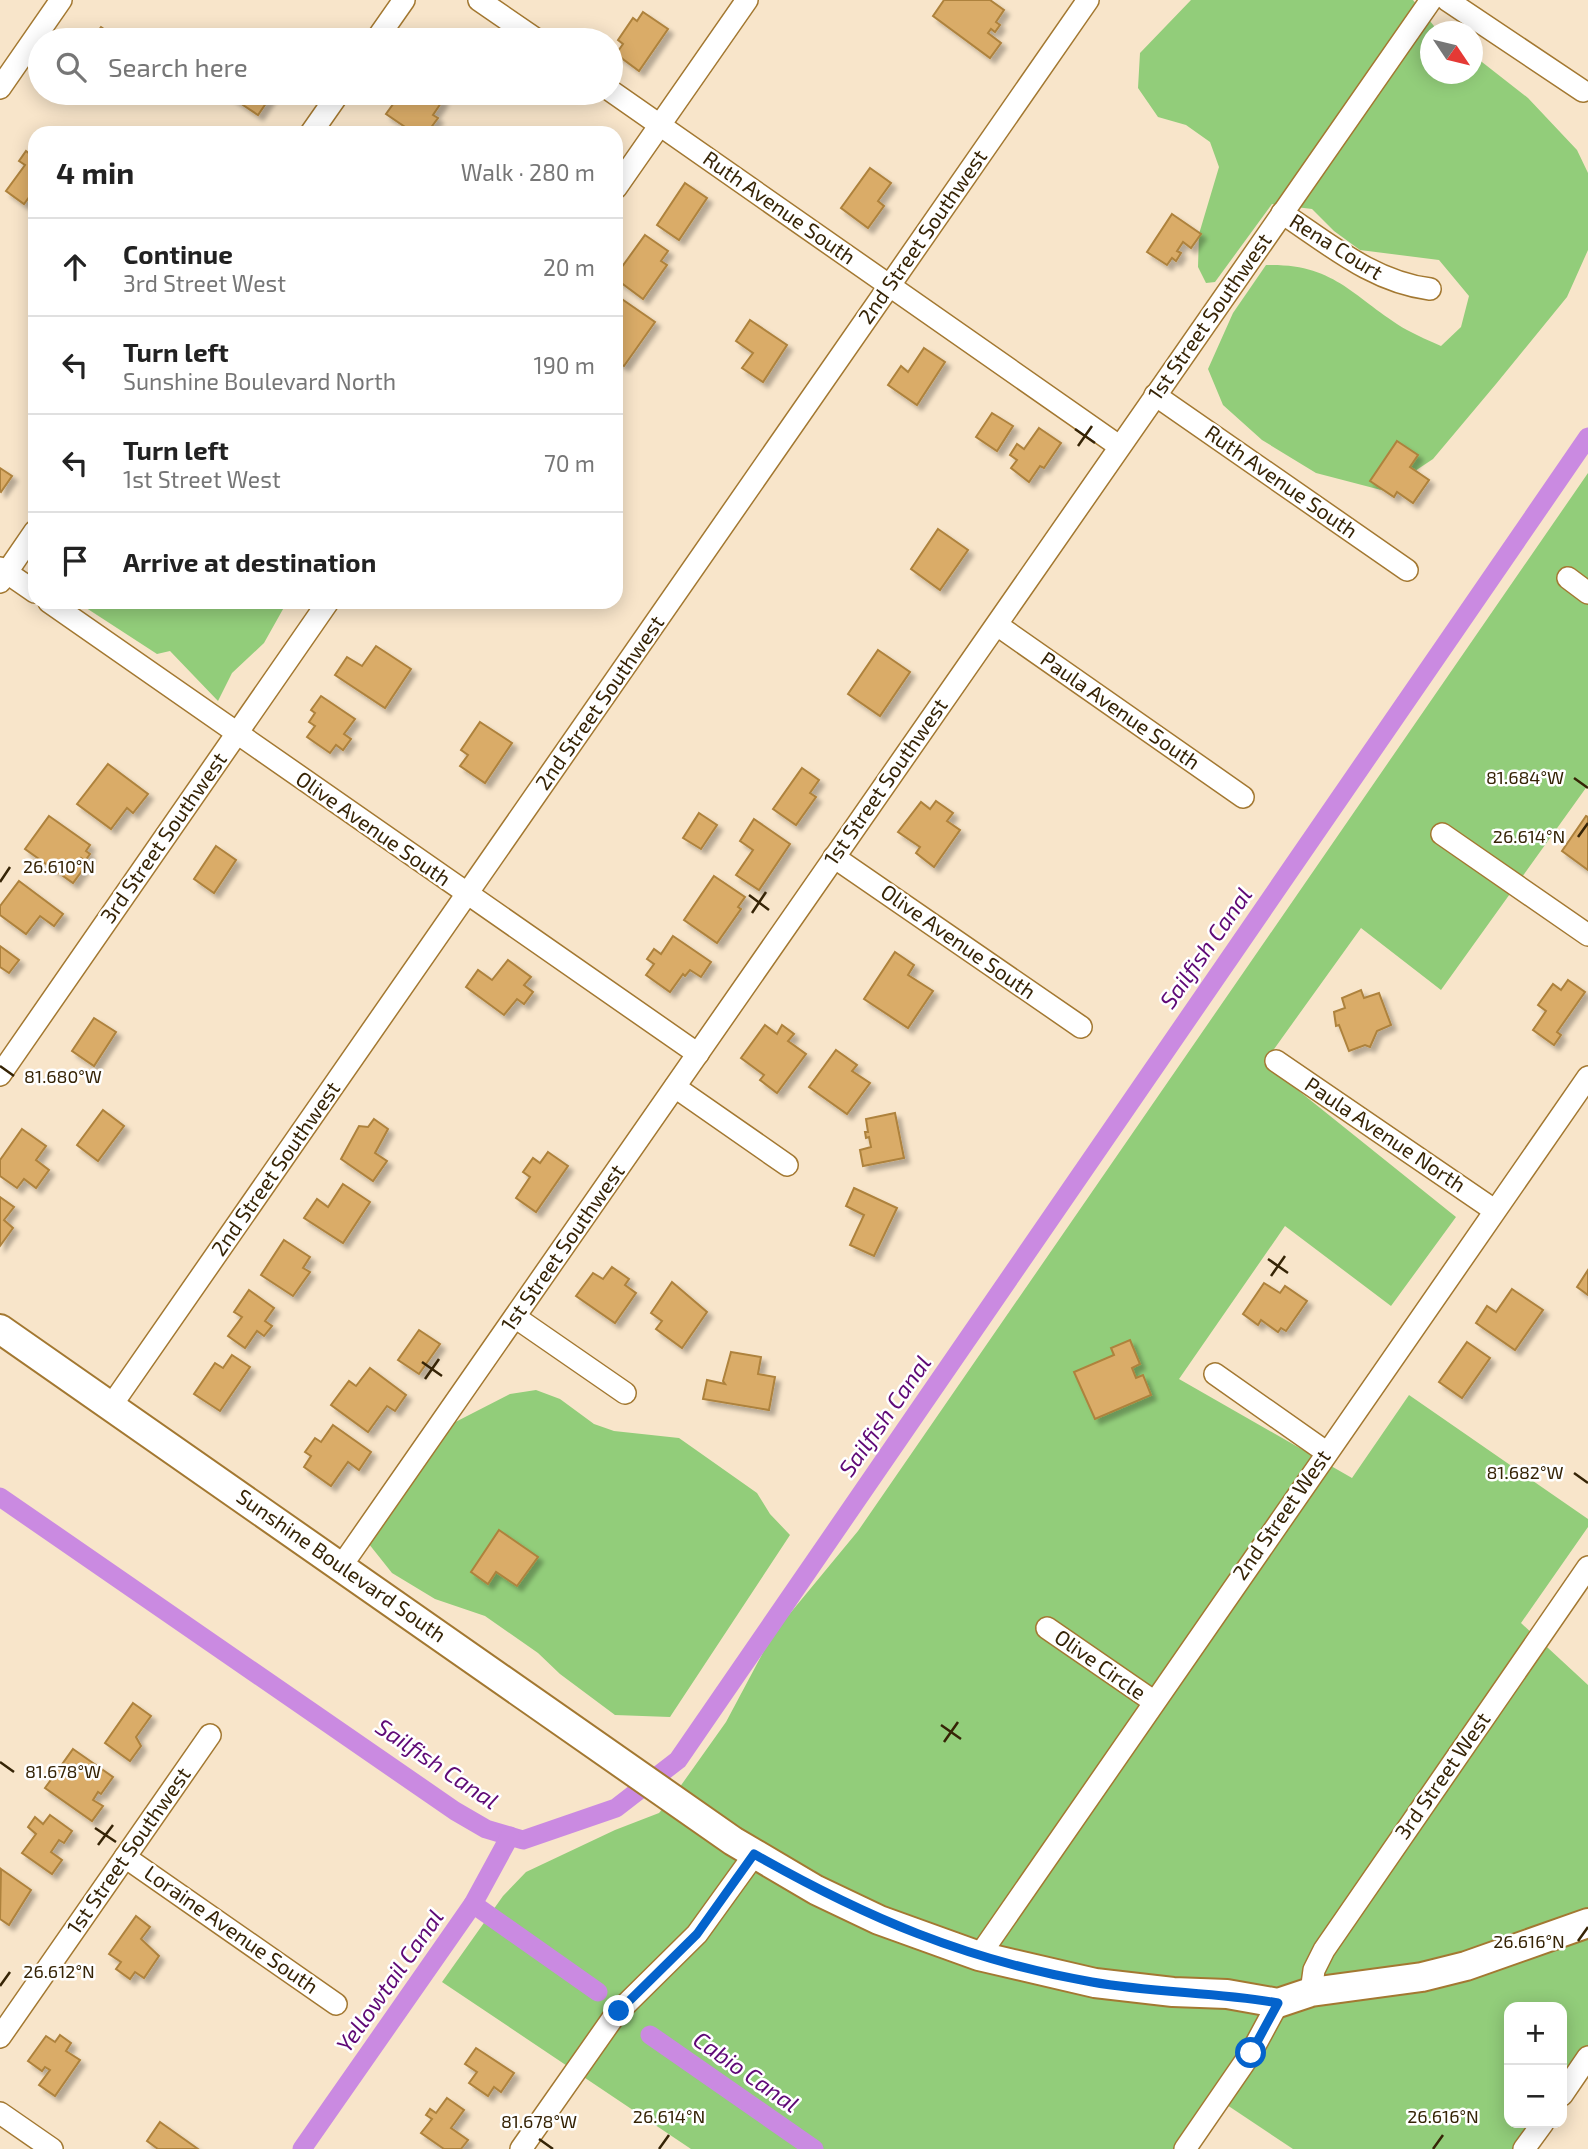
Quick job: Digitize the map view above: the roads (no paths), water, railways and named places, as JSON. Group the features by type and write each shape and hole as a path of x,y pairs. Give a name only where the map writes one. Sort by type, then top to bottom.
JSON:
{"street":[{"path":"42,28 61,0"},
{"path":"384,28 404,0"},
{"path":"479,0 520,28"},
{"path":"623,178 747,0"},
{"name":"2nd Street Southwest","path":"111,1406 1088,0"},
{"name":"1st Street Southwest","path":"342,1565 1431,0"},
{"path":"1447,0 1583,91"},
{"path":"0,88 28,48"},
{"name":"Ruth Avenue South","path":"623,100 1119,446"},
{"path":"316,126 331,105"},
{"name":"Rena Court","path":"1282,213 1383,278 1404,286 1430,289"},
{"name":"Ruth Avenue South","path":"1155,395 1406,570"},
{"path":"28,540 2,574 28,589"},
{"path":"1568,578 1588,593"},
{"name":"Olive Avenue South","path":"59,609 698,1054"},
{"name":"3rd Street Southwest","path":"0,1075 323,609"},
{"name":"Paula Avenue South","path":"997,625 1243,797"},
{"path":"1442,834 1588,935"},
{"name":"Olive Avenue South","path":"834,858 1081,1027"},
{"name":"Paula Avenue North","path":"1276,1061 1494,1210"},
{"name":"2nd Street West","path":"979,1956 1153,1701 1588,1077"},
{"path":"675,1087 787,1166"},
{"path":"515,1317 625,1393"},
{"name":"Sunshine Boulevard South","path":"0,1329 342,1565 680,1805 754,1854 879,1920 979,1956 1095,1983 1173,1992 1227,1994 1278,2003"},
{"path":"1215,1374 1326,1452"},
{"name":"3rd Street West","path":"1311,1992 1314,1970 1324,1950 1588,1567"},
{"name":"Olive Circle","path":"1047,1628 1153,1701"},
{"name":"1st Street Southwest","path":"0,2037 209,1735"},
{"path":"521,2149 607,2025 697,1934 754,1854"},
{"name":"Loraine Avenue South","path":"125,1857 336,2004"},
{"path":"1185,2149 1251,2053 1278,2003 1311,1992 1422,1977 1466,1966 1588,1923"},
{"path":"1567,2088 1588,2057"},
{"path":"0,2113 52,2149"},
{"path":"1524,2149 1539,2128"}],"waterway":[{"name":"Sailfish Canal","path":"0,1497 455,1811 486,1829 523,1840 616,1808 678,1760 1588,437"},
{"name":"Yellowtail Canal","path":"302,2149 473,1904 510,1836"},
{"name":"Cabio Canal","path":"473,1904 598,1992"},
{"name":"Cabio Canal","path":"650,2035 814,2149"}]}
